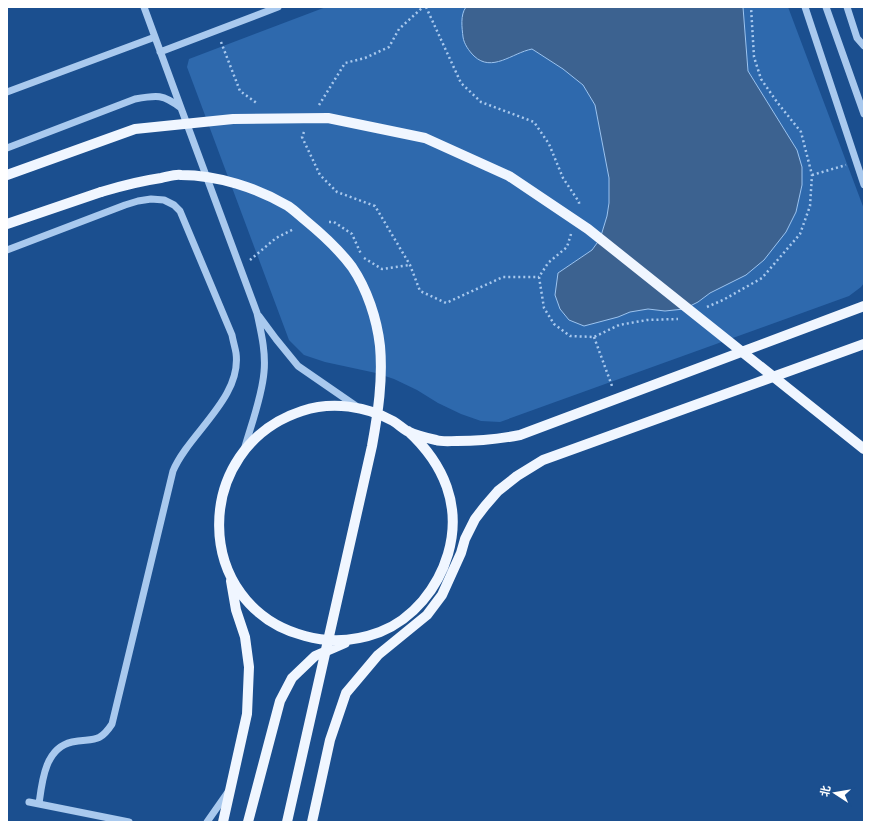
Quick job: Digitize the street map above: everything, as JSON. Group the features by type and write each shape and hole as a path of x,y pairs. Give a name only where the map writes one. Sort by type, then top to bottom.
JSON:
{"main road":[{"path":"7,175 135,129 232,119 328,118 425,138 509,176 588,229 864,449"},
{"path":"7,224 102,192 140,181 180,174 204,176 261,192 289,207 328,238 352,267 366,292 380,346 381,378 378,412 370,454 287,822"},
{"path":"408,431 438,441 495,440 520,435 864,306"},
{"path":"312,822 330,740 346,693 378,655 428,615 442,595 475,519 498,491 517,476 543,460 864,344"},
{"path":"223,822 247,714 249,667 245,637 236,610 229,573 219,538 218,519 220,500 234,466 244,450 257,436 271,425 287,416 322,406 359,408 376,413 393,421 408,431 422,444 433,458 442,474 448,491 452,510 452,528 450,565 442,595 385,630 343,644 315,656 292,678 280,701 248,822"},
{"path":"401,621 415,609 434,586 445,564 450,546"},
{"path":"229,573 239,590 250,604 269,620 296,634 314,639 332,641 350,640 368,636"}],"street":[{"path":"144,7 257,313 263,344 264,372 244,450"},
{"path":"160,52 278,7"},
{"path":"805,7 864,184"},
{"path":"826,7 864,114"},
{"path":"847,7 857,38 864,46"},
{"path":"7,92 155,37"},
{"path":"7,148 135,99 157,96 170,101 181,108"},
{"path":"7,250 125,205 151,199 164,200 174,205 180,211 232,335 236,355 235,371 224,398 212,416 178,459 173,471 112,724 103,736 95,740 72,742 55,752 43,777 39,804"},
{"path":"257,313 276,340 298,366 359,408"},
{"path":"207,822 230,791"},
{"path":"29,802 129,822"}],"path":[{"path":"318,106 345,62 365,58 389,47 399,29 423,7"},
{"path":"426,7 461,83 480,102 534,122 549,144 563,178 580,202 577,210"},
{"path":"702,309 723,300 762,278 800,234 810,206 812,175 801,132 761,80 754,57 751,7"},
{"path":"216,30 240,90 258,104"},
{"path":"305,131 302,137 320,175 337,192 375,206 410,265 420,291 446,303 503,276 539,277"},
{"path":"812,175 852,163"},
{"path":"571,232 567,247 548,263 539,277 544,308 554,324 570,336 594,337 618,325 647,320 682,318"},
{"path":"594,337 617,399"}],"shaded area":[{"path":"326,7 466,7 464,10 491,63 504,60 532,49 563,69 583,85 595,105 609,178 609,203 607,216 600,239 592,250 558,273 618,317 630,312 648,309 665,311 698,302 710,293 726,285 786,232 796,212 802,185 797,150 748,71 743,7 788,7 864,209 864,283 849,296 500,422 481,421 461,414 394,379 376,373 325,362 304,355 289,340 187,67 189,59"},
{"path":"466,7 743,7 748,71 797,150 802,167 802,185 796,212 786,232 764,260 746,275 710,293 698,302 684,309 665,311 648,309 630,312 618,317 584,326 569,320 560,309 555,295 558,273 592,250 600,239 607,216 609,203 609,178 595,105 583,85 563,69 532,49 502,60 488,63 481,61 474,56 464,42 463,37 462,18"}]}
